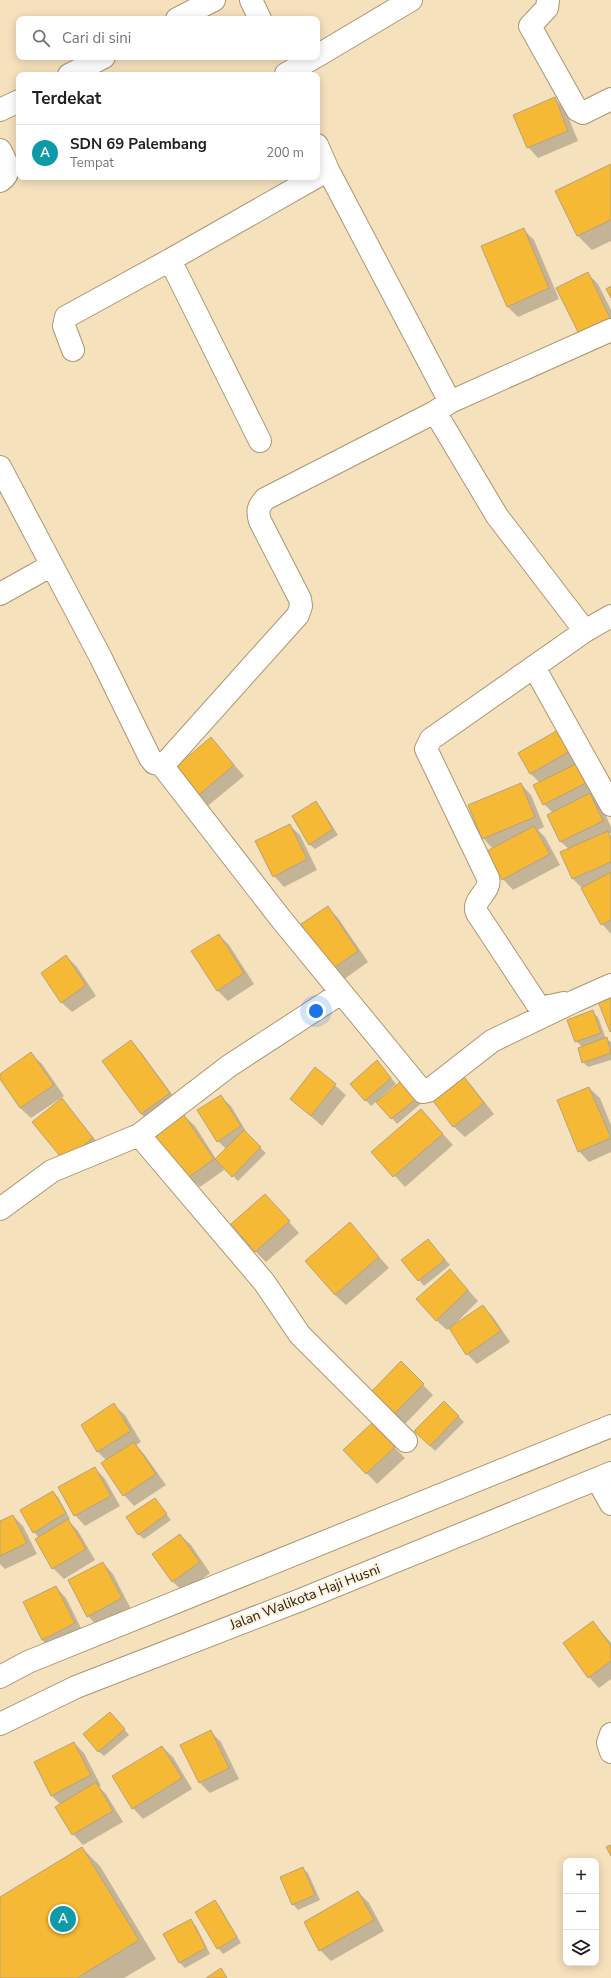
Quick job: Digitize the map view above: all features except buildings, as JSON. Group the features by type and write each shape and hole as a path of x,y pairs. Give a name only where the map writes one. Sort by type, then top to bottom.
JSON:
{"street":[{"path":"183,16 214,0"},
{"path":"251,0 259,16"},
{"path":"320,54 411,0"},
{"path":"548,0 547,8 530,26 577,110 583,113 611,99"},
{"path":"75,72 98,60"},
{"path":"284,69 306,60"},
{"path":"0,110 16,102"},
{"path":"0,150 8,172 6,178 0,181"},
{"path":"320,175 443,407 497,516 585,631"},
{"path":"73,350 64,326 66,317 311,180"},
{"path":"170,260 260,441"},
{"path":"0,468 101,658 150,758 154,763 161,764 168,760 298,615 301,606 300,598 260,521 258,511 259,505 265,499 443,407 611,330"},
{"path":"0,594 52,565"},
{"path":"575,1001 545,1006 537,1004 477,913 476,904 489,885 488,878 426,749 431,739 585,631 611,616"},
{"path":"534,667 611,805"},
{"path":"161,764 202,819 341,993 423,1092 428,1091 492,1041 575,1001 611,986"},
{"path":"0,1209 52,1171 139,1136 229,1066 341,993"},
{"path":"139,1136 264,1282 300,1335 406,1441"},
{"path":"0,1677 28,1662 611,1426"},
{"path":"604,1476 611,1504"},
{"name":"Jalan Walikota Haji Husni","path":"0,1724 76,1687 303,1599 604,1476"},
{"path":"611,1734 608,1743 611,1752"}],"place":[{"name":"SDN 69 Palembang","path":"63,1919"}]}
